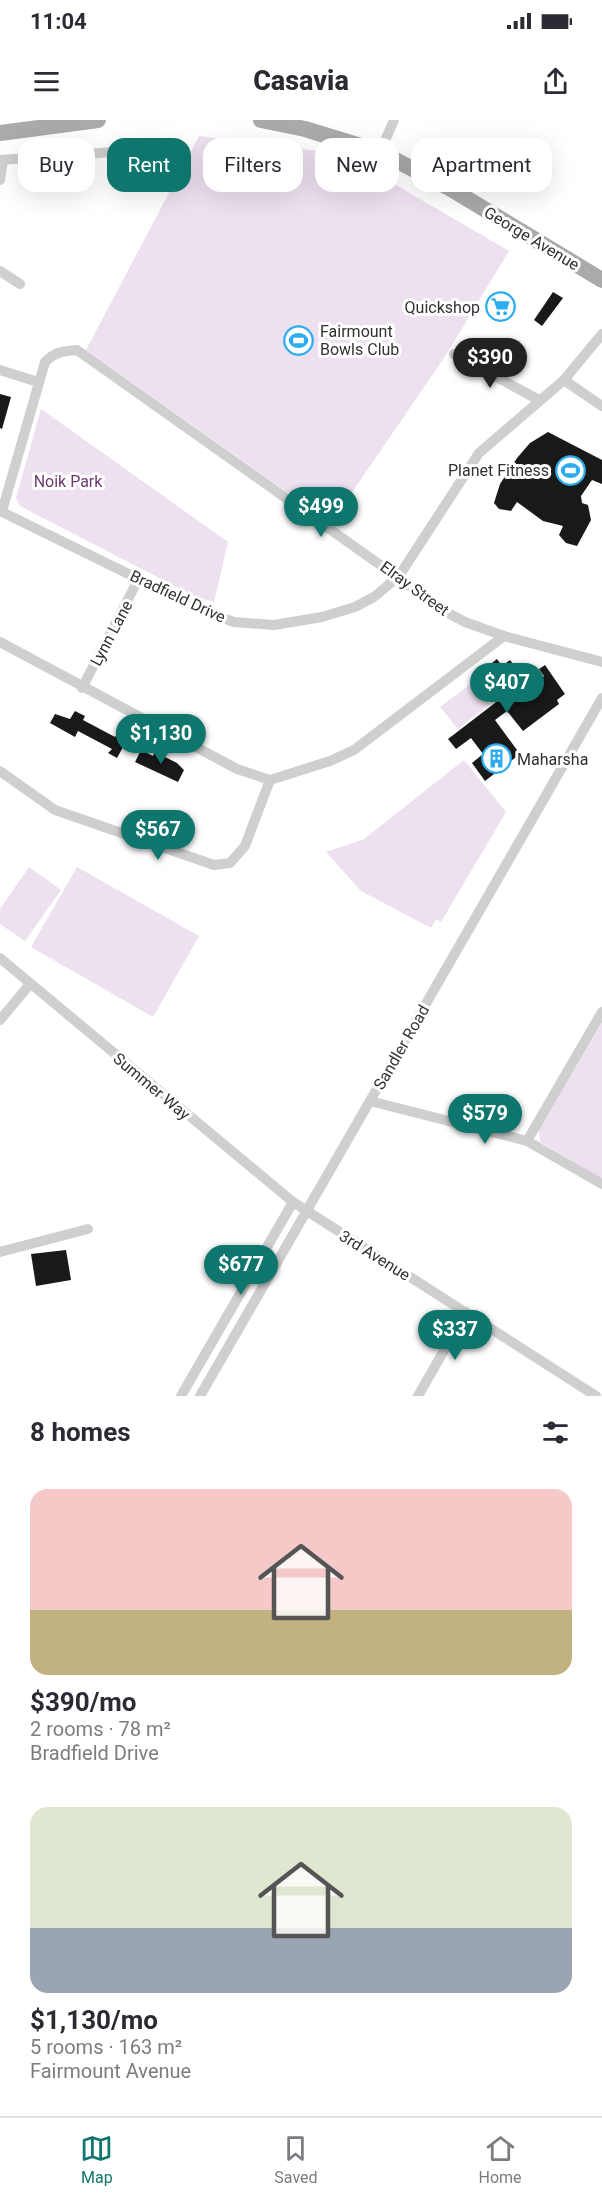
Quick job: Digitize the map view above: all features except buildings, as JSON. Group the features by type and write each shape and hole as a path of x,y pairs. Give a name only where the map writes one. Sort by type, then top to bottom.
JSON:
{"main road":[{"path":"0,133 98,120"},
{"name":"George Avenue","path":"261,120 334,138"},
{"name":"George Avenue","path":"399,162 452,189 602,280"}],"street":[{"path":"386,138 394,120"},
{"path":"0,180 1,160 107,152"},
{"path":"0,271 20,284"},
{"name":"Bradfield Drive","path":"1,511 216,616 234,622 274,626 322,617 355,607 375,597 399,576 479,453 564,380 602,334"},
{"name":"Elray Street","path":"38,382 45,362 52,355 62,351 77,350 456,618 504,636 600,663"},
{"path":"454,354 539,400"},
{"path":"0,370 38,382 1,511"},
{"path":"564,380 602,406"},
{"name":"Lynn Lane","path":"82,688 139,578"},
{"path":"0,642 82,688 237,769 270,780 330,761 362,745 504,636"},
{"name":"Sandler Road","path":"200,1396 602,698"},
{"path":"0,771 54,810 214,864 230,863 245,846 270,780"},
{"name":"Summer Way","path":"0,958 306,1211"},
{"path":"0,1020 30,984"},
{"path":"527,1141 602,1012"},
{"path":"370,1101 527,1141 602,1184"},
{"path":"181,1396 293,1202"},
{"name":"3rd Avenue","path":"306,1211 596,1396"},
{"path":"0,1252 88,1229"},
{"path":"418,1396 466,1312"}],"green space":[{"path":"199,136 215,138 203,138 203,192 303,192 303,149 315,150 315,192 399,192 399,187 509,251 444,358 331,523 86,350 169,192 191,192 191,151"},
{"name":"Noik Park","path":"41,409 228,542 214,602 196,597 20,506 16,498"},
{"path":"473,682 490,704 458,729 440,707"},
{"path":"464,760 506,812 441,922 436,919 431,928 361,891 326,852 364,839"},
{"path":"29,867 61,890 25,941 0,924 0,909"},
{"path":"77,867 199,936 153,1017 31,947"},
{"path":"602,1023 602,1179 540,1142 539,1130"}],"place":[{"name":"Quickshop","path":"501,307"},
{"name":"Fairmount Bowls Club","path":"299,340"},
{"name":"Planet Fitness","path":"570,470"},
{"name":"Maharsha","path":"496,759"}]}
